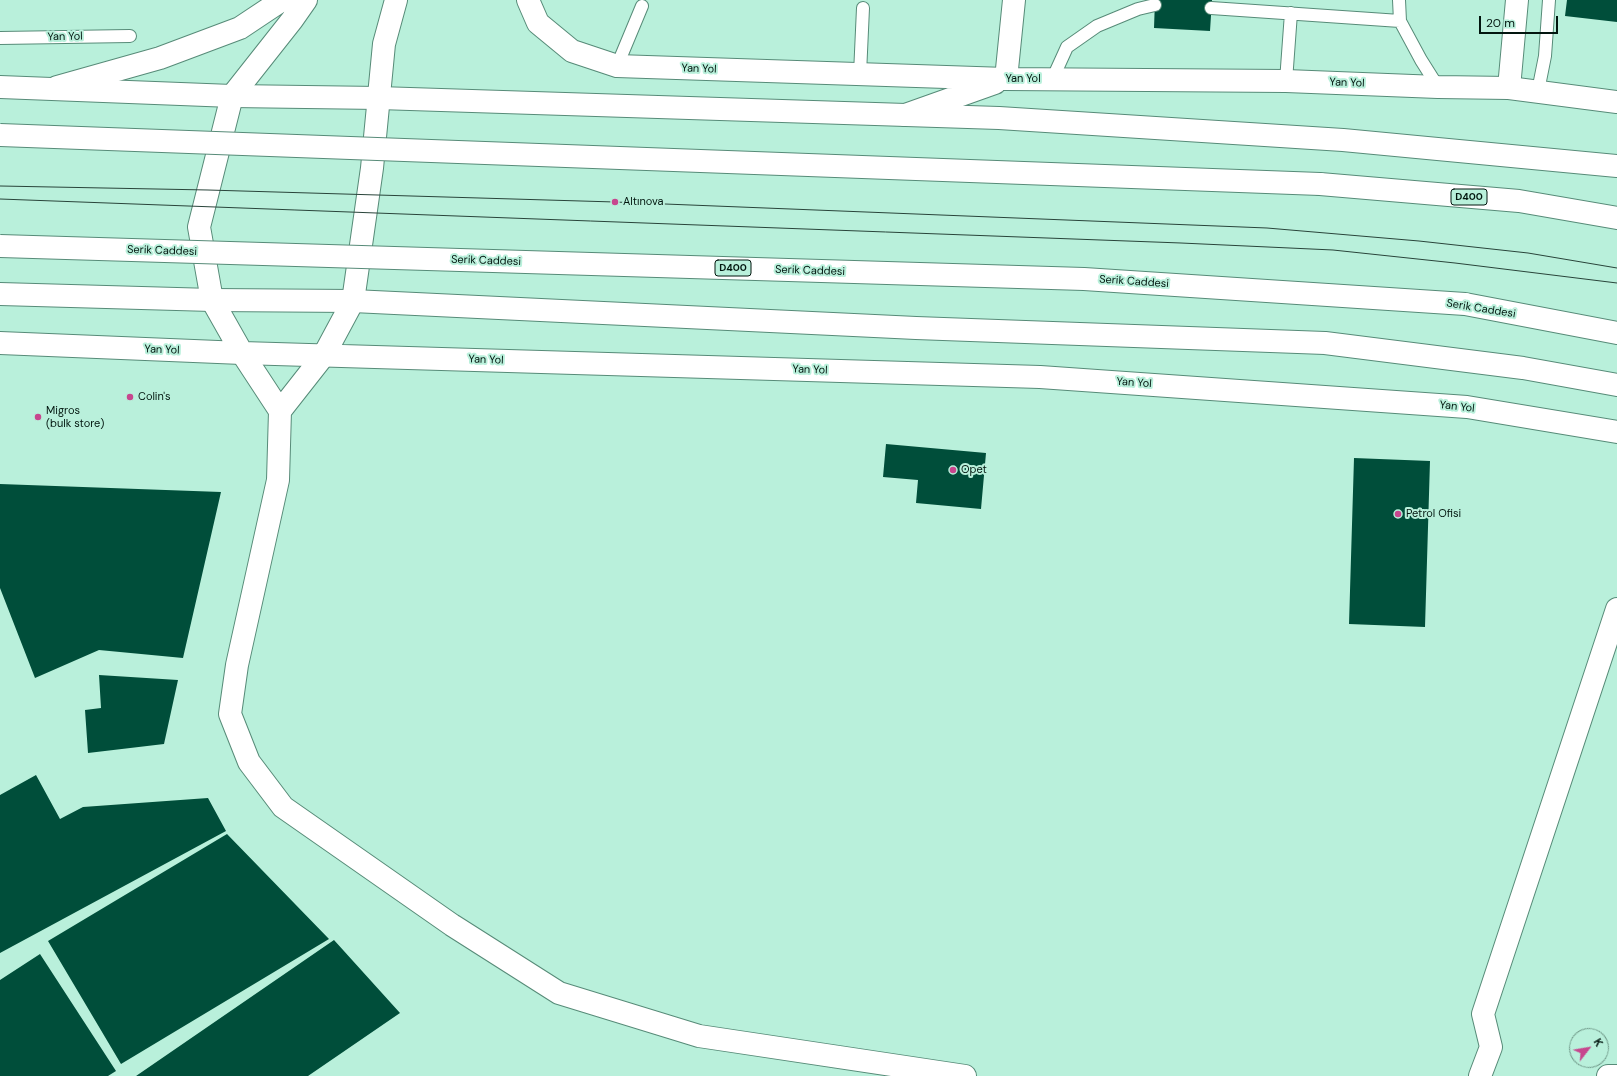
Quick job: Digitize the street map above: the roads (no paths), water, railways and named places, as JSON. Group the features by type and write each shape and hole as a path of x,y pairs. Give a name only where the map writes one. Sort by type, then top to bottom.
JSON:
{"main road":[{"path":"53,89 160,58 240,28 282,0"},
{"path":"306,0 232,96 199,227 212,300 242,353 280,411 278,480 237,665 230,714 249,762 282,808 452,925 559,993 699,1036 965,1076"},
{"path":"280,411 324,355 354,301 372,168 384,44 396,0"},
{"name":"Yan Yol","path":"528,0 538,23 572,51 617,66 1006,79 1286,81 1438,87 1509,88 1617,102"},
{"path":"905,115 1006,79 1014,0"},
{"path":"1509,88 1517,0"},
{"path":"0,87 232,96 379,98 999,118 1343,140 1617,166"},
{"name":"D400","path":"0,135 1320,184 1519,201 1617,218"},
{"name":"Serik Caddesi","path":"0,246 1084,279 1465,304 1617,333"},
{"path":"0,294 212,300 354,301 916,328 1325,343 1523,368 1617,385"},
{"name":"Yan Yol","path":"0,343 242,353 1040,377 1467,407 1617,432"},
{"path":"1480,1076 1491,1047 1483,1014 1617,609"},
{"path":"1608,1076 1617,1076"}],"lane":[{"path":"1399,0 1400,21 1421,60 1438,87"},
{"path":"1538,91 1545,56 1549,0"},
{"path":"1052,80 1067,47 1097,26 1138,9 1155,5"},
{"path":"617,66 642,6"},
{"path":"860,74 863,8"},
{"path":"1211,8 1400,21"},
{"path":"1286,81 1291,13"},
{"name":"Yan Yol","path":"0,38 130,36"}],"tram line":[{"path":"0,186 208,190 615,202 1267,228 1419,241 1528,253 1617,268"},
{"path":"0,199 1333,250 1617,283"}],"place":[{"name":"Altınova","path":"615,202"},
{"name":"Colin's","path":"130,397"},
{"name":"Migros (bulk store)","path":"38,417"},
{"name":"Opet","path":"953,470"},
{"name":"Petrol Ofisi","path":"1398,514"}]}
